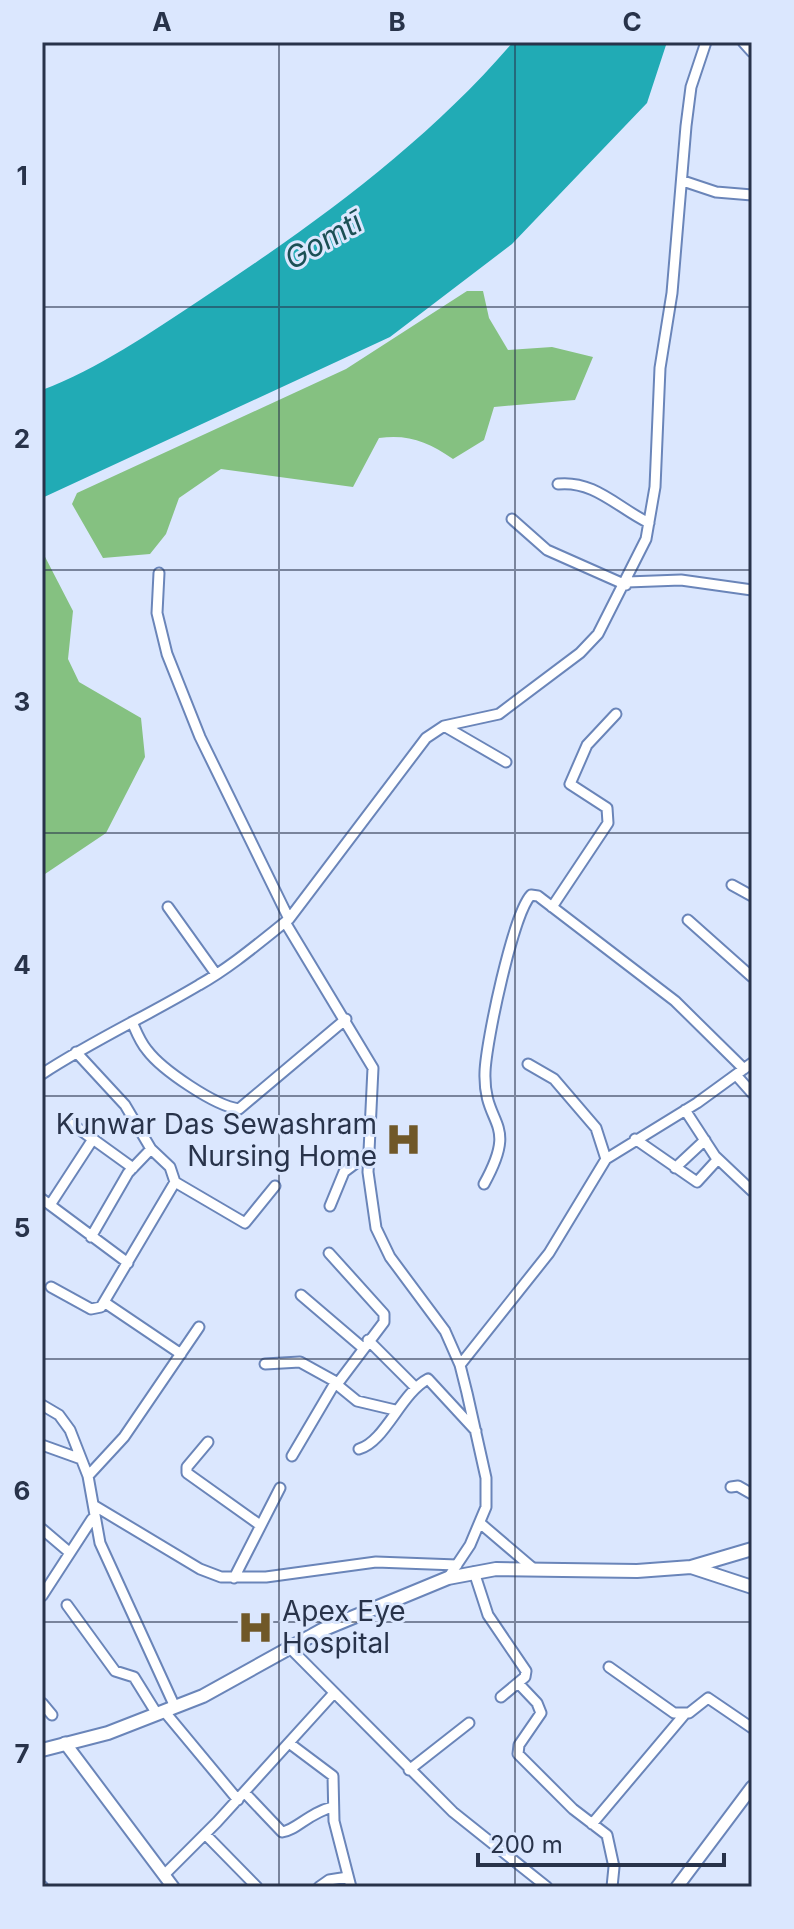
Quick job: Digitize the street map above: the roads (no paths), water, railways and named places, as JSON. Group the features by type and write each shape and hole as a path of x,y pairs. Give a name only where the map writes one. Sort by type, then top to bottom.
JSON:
{"main road":[{"path":"42,1750 108,1733 203,1696 289,1647 448,1578 474,1572 637,1571 691,1567 752,1549"},
{"path":"691,1567 752,1587"}],"street":[{"path":"42,1074 216,974 287,920 426,738 444,726 499,714 580,653 598,634 626,583 649,523 665,327 672,293 691,87 706,42"},
{"path":"743,42 752,52"},
{"path":"683,181 722,193 752,195"},
{"path":"558,484 589,486 619,508 649,523"},
{"path":"512,519 547,550 626,583 681,580 752,590"},
{"path":"159,573 158,626 200,737 308,966 346,1019 373,1068 368,1154 373,1209 382,1242 445,1331 460,1365 487,1493 480,1523 448,1578"},
{"path":"552,907 608,823 607,808 570,784 587,745 616,714"},
{"path":"444,726 506,762"},
{"path":"732,885 752,896"},
{"path":"484,1184 501,1143 485,1071 512,932 522,906 531,895 552,907 675,1001 744,1069 752,1093"},
{"path":"168,907 216,974"},
{"path":"688,920 752,977"},
{"path":"132,1022 148,1052 160,1064 190,1085 239,1109 346,1019"},
{"path":"76,1052 125,1105 151,1149 170,1167 175,1182 245,1223 275,1186"},
{"path":"528,1064 554,1079 596,1128 606,1159"},
{"path":"460,1365 549,1253 606,1159 744,1069"},
{"path":"685,1110 718,1159 752,1191"},
{"path":"72,1124 133,1168"},
{"path":"93,1139 46,1202 128,1263"},
{"path":"635,1139 700,1182 718,1159"},
{"path":"675,1168 705,1140"},
{"path":"91,1237 133,1168 151,1149"},
{"path":"330,1206 344,1172 368,1154"},
{"path":"51,1287 91,1309 104,1302 175,1182"},
{"path":"292,1456 335,1383 340,1382 385,1317 329,1253"},
{"path":"301,1295 366,1344 416,1388"},
{"path":"104,1302 181,1354"},
{"path":"88,1476 124,1437 199,1327"},
{"path":"265,1364 300,1362 335,1383 357,1401 395,1410"},
{"path":"359,1449 373,1441 395,1410 426,1379 431,1379 454,1410 476,1431"},
{"path":"42,1405 65,1421 88,1476 95,1506 92,1519 42,1596"},
{"path":"208,1442 187,1467 187,1473 260,1525"},
{"path":"42,1445 81,1459"},
{"path":"731,1487 738,1486 752,1494"},
{"path":"234,1578 280,1488"},
{"path":"95,1506 200,1569 234,1578 385,1562 457,1565"},
{"path":"92,1519 165,1711"},
{"path":"480,1523 536,1572"},
{"path":"42,1529 69,1552"},
{"path":"474,1572 488,1615 525,1667 525,1677 501,1697"},
{"path":"67,1605 115,1671 134,1677 241,1797 276,1827 285,1832 307,1815 333,1807"},
{"path":"289,1647 409,1770 481,1837 535,1883 547,1887"},
{"path":"609,1667 667,1710 684,1715"},
{"path":"519,1684 537,1703 541,1713 519,1745 518,1754 610,1840 612,1887"},
{"path":"65,1743 166,1882 205,1834 334,1693"},
{"path":"592,1824 684,1715 708,1698 752,1728"},
{"path":"42,1703 52,1715"},
{"path":"409,1770 469,1723"},
{"path":"289,1743 333,1776 333,1807 349,1882 329,1880 319,1887"},
{"path":"677,1887 752,1787"},
{"path":"205,1834 257,1887"}],"water":[{"name":"Gomtī","path":"513,42 667,42 647,103 512,244 390,337 42,498 42,390 83,372 143,337 325,213 443,115"}],"place":[{"name":"Kunwar Das Sewashram Nursing Home","path":"403,1140"},
{"name":"Apex Eye Hospital","path":"256,1627"}]}
